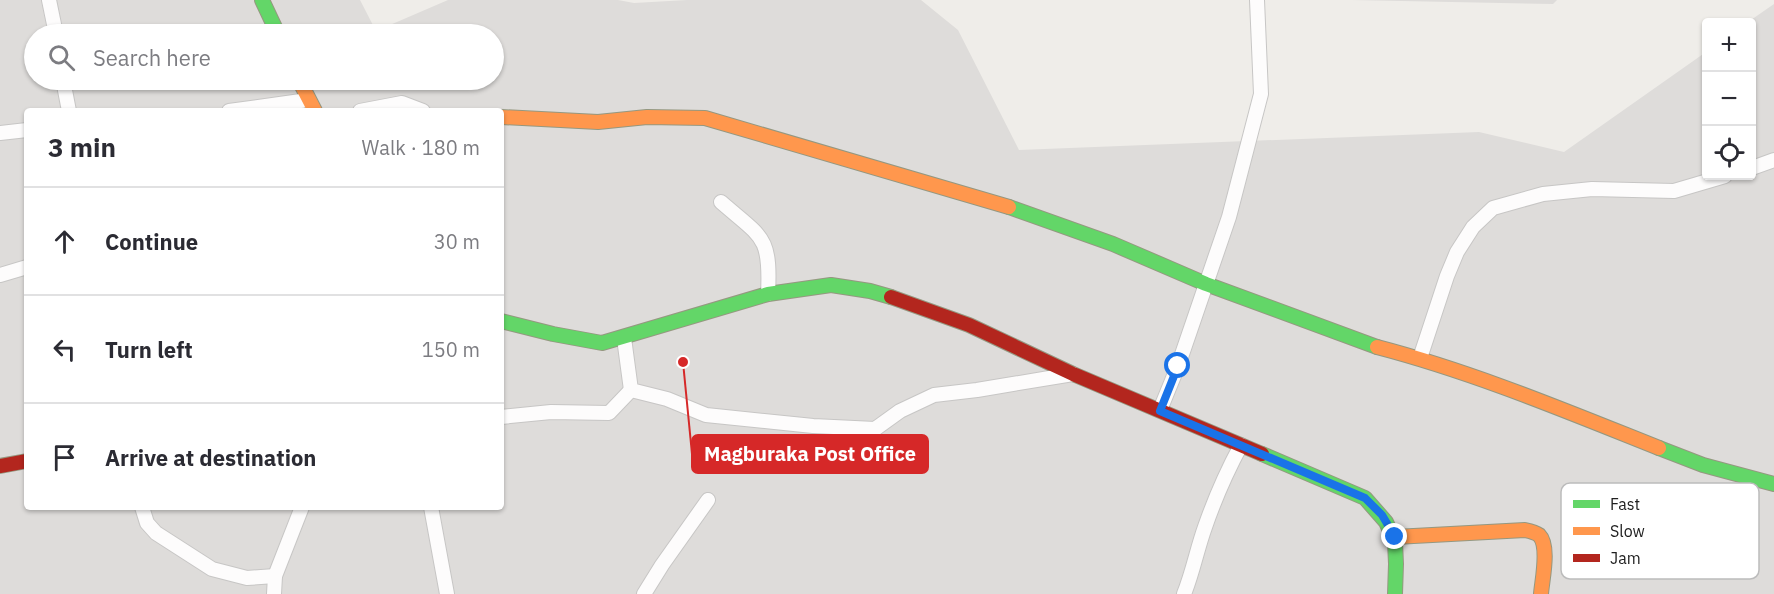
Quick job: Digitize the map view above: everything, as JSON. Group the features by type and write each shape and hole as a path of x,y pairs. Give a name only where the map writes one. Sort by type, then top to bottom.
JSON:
{"street":[{"path":"50,0 54,24"},
{"path":"262,0 273,24"},
{"path":"1160,411 1229,218 1261,94 1257,0"},
{"path":"65,90 68,108"},
{"path":"279,108 312,106 304,90"},
{"path":"376,108 402,103 415,108"},
{"path":"504,117 598,122 647,117 705,118 1016,209 1113,244 1206,284 1377,347 1419,358 1558,408 1702,465 1774,484"},
{"path":"0,133 24,130"},
{"path":"1756,167 1774,160"},
{"path":"1419,358 1457,252 1473,227 1493,208 1543,194 1592,189 1674,191 1711,180"},
{"path":"720,202 762,238 768,252 768,294"},
{"path":"0,275 24,268"},
{"path":"504,322 602,343 768,294 831,285 870,291 910,303 969,325 1073,374 1365,498 1382,515 1395,537 1395,594"},
{"path":"624,338 631,390"},
{"path":"631,390 667,399 706,415 813,426 875,429 900,411 934,395 1073,374"},
{"path":"504,417 550,412 609,413 631,390"},
{"path":"1184,594 1193,573 1204,528 1224,477 1241,445"},
{"path":"0,466 24,462"},
{"path":"645,594 662,565 708,500"},
{"path":"143,510 147,523 156,533 212,569 247,578 274,576"},
{"path":"274,594 274,576 301,510"},
{"path":"432,510 447,594"},
{"path":"1395,537 1525,530 1533,532 1540,536 1544,546 1541,594"}],"shaded area":[{"path":"0,0 360,0 372,24 24,24 24,90 504,90 504,24 392,24 448,0 618,0 634,3 687,0 921,0 958,30 1019,150 1479,132 1564,152 1702,55 1702,180 1756,180 1756,18 1754,18 1774,4 1774,594 0,594"},
{"path":"1352,0 1557,0 1553,4"}],"traffic: fast":[{"path":"262,0 273,24"},
{"path":"1009,207 1113,244 1206,284 1377,347"},
{"path":"504,322 602,343 768,294 831,285 891,297"},
{"path":"1659,448 1703,465 1774,484"},
{"path":"1262,454 1365,498 1386,522 1395,542 1395,594"}],"traffic: slow":[{"path":"304,90 313,108"},
{"path":"504,117 598,122 647,117 705,118 1009,207"},
{"path":"1377,347 1484,380 1659,448"},
{"path":"1395,537 1525,530 1534,532 1539,535 1544,547 1541,594"}],"traffic: jam":[{"path":"891,297 969,325 1073,374 1262,454"},
{"path":"0,466 24,462"}],"place":[{"name":"Magburaka Post Office","path":"683,362"}],"route":[{"path":"1178,366 1160,411 1365,498 1382,515 1395,537"}]}
